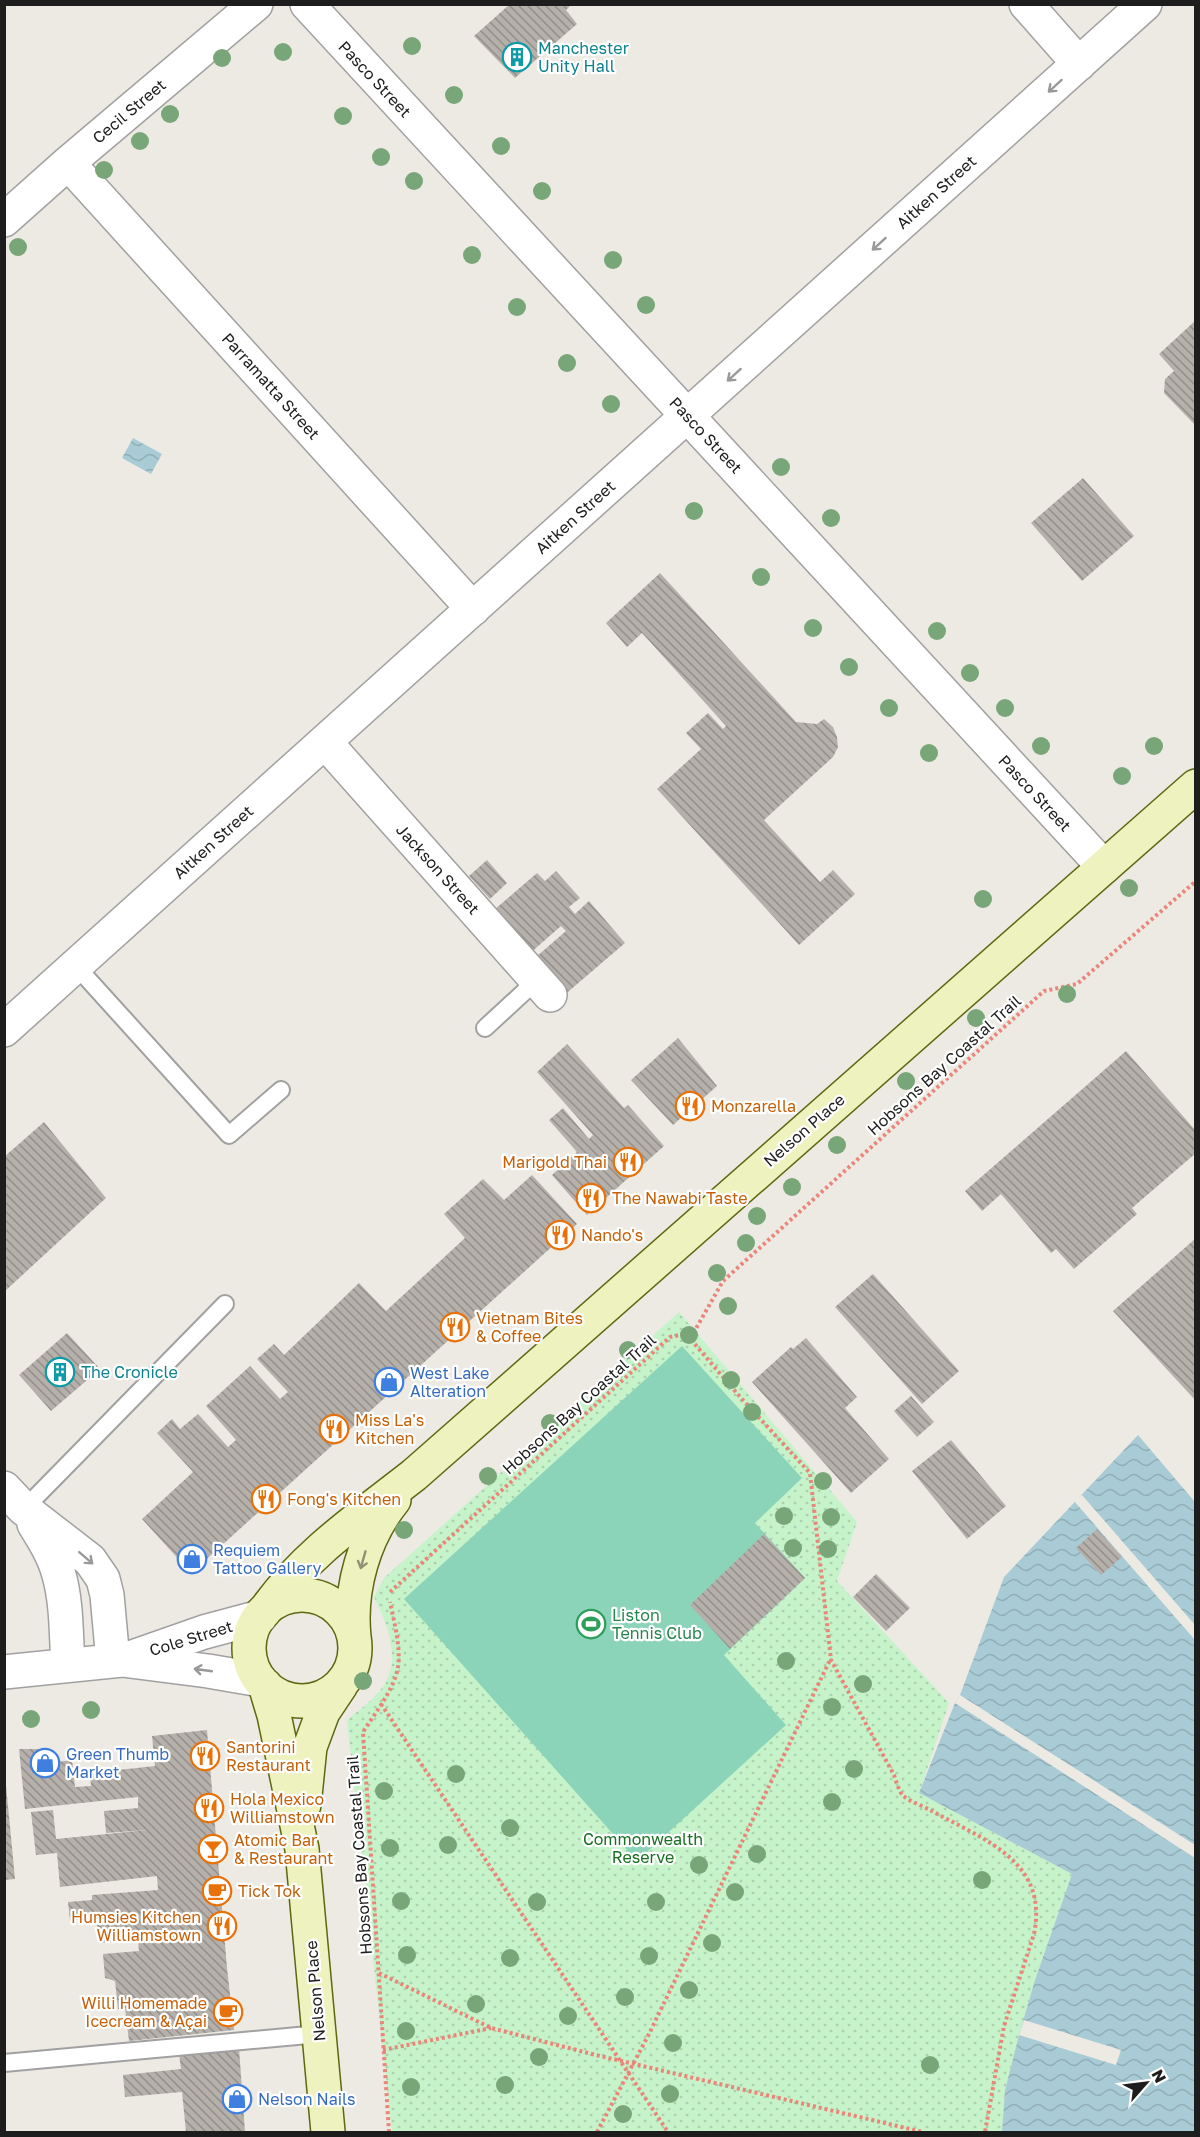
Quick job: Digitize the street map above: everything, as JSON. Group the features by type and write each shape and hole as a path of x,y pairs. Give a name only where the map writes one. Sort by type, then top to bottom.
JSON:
{"street":[{"name":"Cecil Street","path":"4,220 256,4"},
{"name":"Pasco Street","path":"306,4 1104,867"},
{"path":"1026,4 1079,64"},
{"name":"Aitken Street","path":"4,1030 1145,4"},
{"name":"Parramatta Street","path":"68,164 473,609"},
{"name":"Jackson Street","path":"325,742 543,988"},
{"name":"Nelson Place","path":"262,1615 288,1580 320,1548 414,1475 1196,786"},
{"name":"Nelson Place","path":"354,1640 353,1598 369,1542 387,1510 414,1475"},
{"path":"14,1498 90,1560 103,1579 118,1661"},
{"path":"14,1498 48,1547 59,1575 68,1665"},
{"path":"301,1595 318,1598 333,1605 349,1624 354,1640 353,1663 342,1683 327,1695 308,1700 288,1699 263,1683 252,1665 250,1649 252,1632 262,1615 285,1598 301,1595"},
{"name":"Cole Street","path":"118,1661 262,1615"},
{"name":"Cole Street","path":"4,1672 118,1661 199,1670 263,1683"},
{"name":"Nelson Place","path":"263,1683 282,1752 302,1849 328,2133"},
{"name":"Nelson Place","path":"302,1849 310,1747 323,1713 342,1683"}],"lane":[{"path":"76,966 229,1135 281,1090"},
{"path":"485,1028 543,988"},
{"path":"14,1498 225,1304"},
{"path":"4,2063 319,2034"}],"path":[{"name":"Hobsons Bay Coastal Trail","path":"390,2133 363,1732 388,1692 398,1667 397,1635 389,1594 670,1337 694,1332 723,1281 1044,991 1077,984 1196,881"},
{"path":"687,1335 810,1473 831,1660 894,1775 902,1795 1005,1852 1025,1873 1036,1896 1035,1934 1005,2026 985,2133"},
{"path":"597,2133 831,1660"},
{"path":"381,1704 668,2133"},
{"path":"378,1973 492,2028 923,2133"},
{"path":"383,2050 492,2028"}],"green space":[{"name":"Commonwealth Reserve","path":"679,1312 857,1522 837,1581 949,1703 919,1793 1072,1874 1035,1980 1019,2035 1005,2090 1002,2132 392,2132 347,1720 378,1694 390,1673 392,1651 390,1640 374,1597 384,1578"},
{"name":"Liston Tennis Club","path":"682,1346 802,1478 755,1523 805,1578 724,1655 786,1725 637,1861 404,1599"}],"water":[{"path":"133,438 162,454 151,474 122,458"},
{"path":"1138,1435 1195,1502 1195,2132 1002,2132 1005,2090 1019,2035 1035,1980 1072,1874 919,1793 960,1695 1004,1577"}],"pier":[{"path":"1082,1495 1195,1625 1195,1640 1074,1501"},
{"path":"960,1695 1195,1845 1195,1858 955,1703"},
{"path":"1024,2020 1121,2050 1116,2065 1019,2035"}],"building":[{"name":"Manchester Unity Hall","path":"510,4 572,4 566,10 577,24 515,78 474,36"},
{"path":"1196,320 1196,426 1164,393 1165,379 1174,371 1159,354"},
{"path":"1083,478 1134,536 1082,581 1031,523"},
{"path":"660,573 796,722 817,724 824,719 833,727 837,737 838,747 833,757 764,820 820,882 833,870 855,894 799,945 657,789 701,749 686,733 708,713 723,729 726,726 642,633 627,647 606,623"},
{"path":"487,860 507,883 490,899 469,876"},
{"path":"556,871 580,898 569,907 575,914 589,901 625,943 562,997 536,957 566,931 561,926 528,955 494,910 537,873 545,881"},
{"path":"678,1038 717,1086 673,1125 631,1080"},
{"path":"567,1044 624,1108 628,1105 664,1146 587,1215 552,1175 577,1152 549,1120 563,1108 589,1139 593,1135 537,1072"},
{"path":"1126,1051 1196,1131 1196,1153 1132,1208 1137,1214 1074,1269 1056,1249 1051,1253 1001,1194 982,1211 965,1191"},
{"path":"44,1122 106,1198 4,1292 4,1157"},
{"path":"532,1175 577,1224 200,1565 182,1563 142,1519 193,1472 157,1433 172,1419 180,1429 198,1414 228,1447 236,1440 206,1406 250,1366 280,1399 288,1392 257,1359 274,1344 284,1355 359,1283 386,1311 465,1238 444,1214 483,1179 504,1200"},
{"path":"1196,1238 1196,1401 1113,1311"},
{"path":"873,1274 959,1371 922,1404 835,1307"},
{"name":"The Cronicle","path":"67,1333 100,1369 51,1411 19,1375"},
{"path":"806,1338 857,1397 845,1408 889,1459 851,1493 752,1382 791,1347 793,1349"},
{"path":"911,1396 934,1422 917,1437 894,1411"},
{"path":"951,1440 1006,1506 967,1539 912,1471"},
{"path":"1097,1529 1122,1557 1101,1575 1076,1548"},
{"path":"764,1534 805,1578 730,1649 690,1605"},
{"path":"876,1574 910,1608 886,1631 853,1597"},
{"path":"207,1730 234,2030 129,2041 125,2008 118,2009 115,1981 105,1978 103,1954 139,1951 138,1940 99,1943 96,1919 70,1920 68,1902 92,1900 92,1895 158,1890 157,1876 60,1887 57,1853 36,1855 31,1812 53,1810 56,1839 147,1830 106,1833 104,1811 138,1808 138,1797 25,1809 19,1749 48,1749 50,1763 72,1760 75,1787 91,1786 90,1773 155,1766 152,1736"},
{"path":"4,1785 6,1785 15,1879 4,1880"},
{"path":"239,2048 245,2132 186,2132 182,2092 125,2097 123,2075 181,2069 179,2054"}],"place":[{"name":"Manchester Unity Hall","path":"517,57"},
{"name":"Monzarella","path":"690,1106"},
{"name":"Marigold Thai","path":"628,1162"},
{"name":"The Nawabi Taste","path":"591,1198"},
{"name":"Nando's","path":"560,1235"},
{"name":"Vietnam Bites & Coffee","path":"455,1327"},
{"name":"The Cronicle","path":"60,1372"},
{"name":"West Lake Alteration","path":"389,1382"},
{"name":"Miss La's Kitchen","path":"334,1429"},
{"name":"Fong's Kitchen","path":"266,1499"},
{"name":"Requiem Tattoo Gallery","path":"192,1559"},
{"name":"Liston Tennis Club","path":"591,1624"},
{"name":"Santorini Restaurant","path":"205,1756"},
{"name":"Green Thumb Market","path":"45,1763"},
{"name":"Hola Mexico Williamstown","path":"209,1808"},
{"name":"Atomic Bar & Restaurant","path":"213,1849"},
{"name":"Tick Tok","path":"217,1891"},
{"name":"Humsies Kitchen Williamstown","path":"222,1926"},
{"name":"Willi Homemade Icecream & Açai","path":"228,2012"},
{"name":"Nelson Nails","path":"237,2099"}]}
